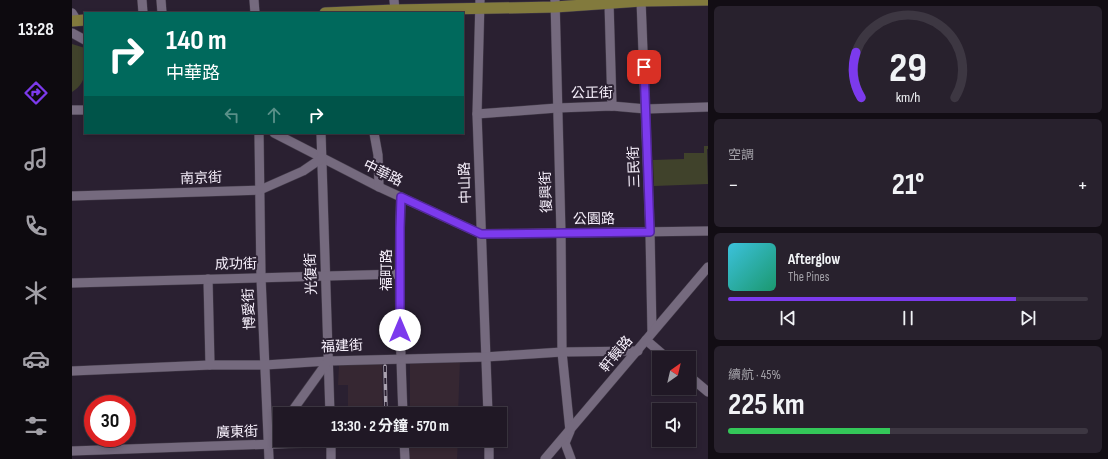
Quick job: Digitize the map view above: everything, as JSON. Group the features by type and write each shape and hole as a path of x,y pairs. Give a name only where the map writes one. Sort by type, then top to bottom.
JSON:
{"main road":[{"path":"342,12 394,5 609,3 708,0"}],"street":[{"path":"142,0 143,12"},
{"path":"161,0 162,12"},
{"path":"254,0 255,12"},
{"name":"三民街","path":"641,1 650,232 649,336"},
{"name":"復興街","path":"555,3 561,233 562,352 570,431 565,443 571,459"},
{"path":"609,3 612,106"},
{"name":"中山路","path":"481,4 477,114 488,407"},
{"path":"72,33 84,39"},
{"name":"公正街","path":"477,114 557,108 612,106 646,109 708,107"},
{"path":"72,110 84,110"},
{"name":"博愛街","path":"259,134 261,278 269,459"},
{"name":"中華路","path":"276,134 379,187 481,234"},
{"name":"光復街","path":"321,134 330,407"},
{"path":"374,134 378,155 379,187"},
{"name":"南京街","path":"72,196 260,190 285,181 322,158"},
{"name":"福町路","path":"401,197 400,274 403,407"},
{"name":"公園路","path":"481,234 708,231"},
{"name":"軒轅路","path":"545,459 708,267"},
{"name":"成功街","path":"72,283 400,274"},
{"path":"208,279 210,365"},
{"path":"649,336 661,351"},
{"name":"福建街","path":"72,371 210,365 265,365 328,360 485,357 562,352 638,351"},
{"path":"295,407 328,360"},
{"path":"696,382 708,392"},
{"path":"269,445 273,439"},
{"name":"廣東街","path":"72,451 273,445"},
{"path":"331,447 331,459"},
{"path":"404,447 404,459"},
{"path":"489,447 489,459"}],"shaded area":[{"path":"460,360 458,407 410,407 410,361"},
{"path":"382,363 383,407 348,407 348,385 338,385 339,365"},
{"path":"410,447 458,447 457,459 410,459"}],"green space":[{"path":"72,44 84,48 84,78 72,92"},
{"path":"704,146 708,146 708,184 654,186 653,160 684,159 684,153 704,153"}],"railway":[{"path":"385,366 386,407"}],"route":[{"path":"400,330 401,197 481,234 650,232 644,67"}]}
